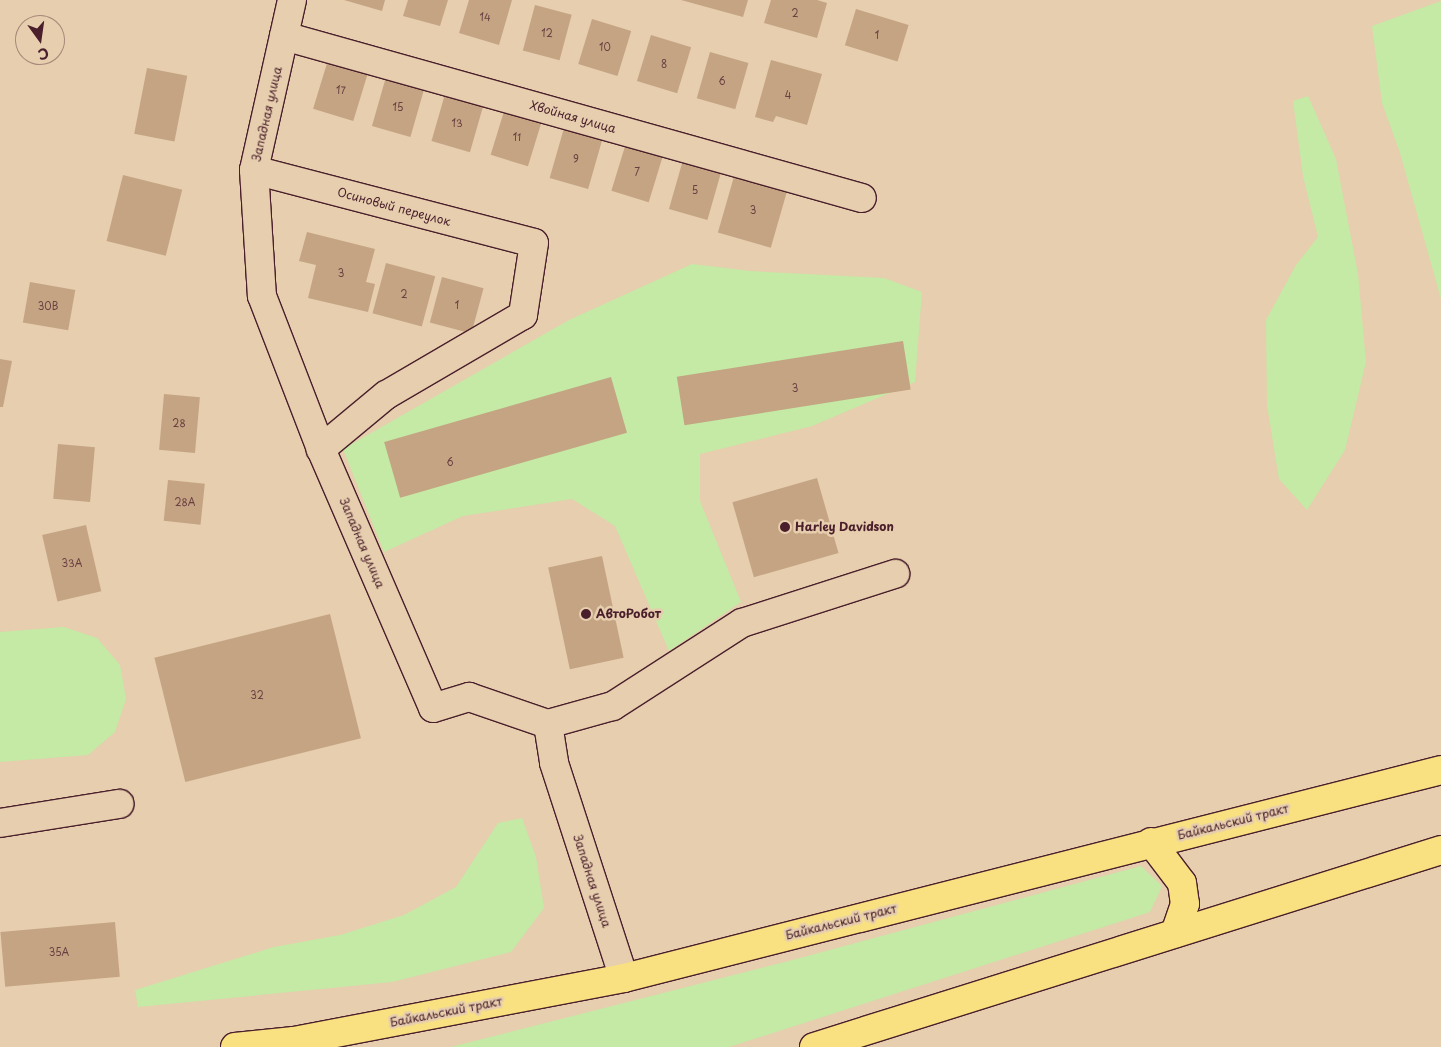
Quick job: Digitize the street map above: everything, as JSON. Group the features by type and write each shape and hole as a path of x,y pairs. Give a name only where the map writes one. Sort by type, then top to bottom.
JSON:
{"main road":[{"name":"Байкальский тракт","path":"235,1047 294,1041 624,978 1151,842 1441,770"},
{"path":"1151,842 1182,884 1184,904 1175,933"},
{"path":"814,1047 1441,850"}],"street":[{"name":"Западная улица","path":"292,0 254,170 262,296 321,449 433,708 469,697 548,724 554,763 624,978"},
{"name":"Хвойная улица","path":"284,36 862,198"},
{"name":"Осиновый переулок","path":"254,170 534,242 523,315 386,395 321,449"},
{"path":"548,724 613,706 742,623 895,574"},
{"path":"0,823 119,804"}],"green space":[{"path":"1441,1 1441,299 1400,153 1382,103 1372,26"},
{"path":"1308,96 1336,159 1358,274 1366,362 1345,450 1307,510 1279,479 1267,405 1266,320 1296,265 1318,237 1303,176 1293,101"},
{"path":"692,264 750,271 884,278 922,292 915,382 812,426 700,454 700,501 741,602 669,651 615,526 572,499 463,516 384,552 343,449 569,320"},
{"path":"64,627 97,638 120,665 126,699 115,732 88,755 0,762 0,632"},
{"path":"522,818 536,857 544,908 511,952 392,982 138,1007 135,990 274,947 340,935 404,915 456,887 498,823"},
{"path":"1141,866 1162,886 1150,912 729,1047 451,1047 785,962"}],"building":[{"path":"344,0 385,0 382,11"},
{"path":"408,0 448,0 440,26 403,16"},
{"path":"469,0 512,0 499,45 459,33"},
{"path":"681,0 748,0 743,17"},
{"path":"771,0 817,0 827,3 817,38 764,23"},
{"path":"535,5 572,15 560,60 523,50"},
{"path":"856,9 909,25 897,61 845,45"},
{"path":"592,19 631,31 617,76 578,64"},
{"path":"651,35 691,47 677,93 637,81"},
{"path":"710,52 748,63 735,109 697,98"},
{"path":"328,60 368,72 353,121 313,109"},
{"path":"771,60 822,74 807,125 776,116 773,122 755,117"},
{"path":"147,68 187,76 174,142 134,134"},
{"path":"386,77 424,88 410,137 372,126"},
{"path":"445,94 483,105 470,152 431,141"},
{"path":"505,108 542,119 528,166 491,155"},
{"path":"564,128 602,139 588,189 550,178"},
{"path":"626,143 663,154 649,202 611,191"},
{"path":"683,160 721,171 707,220 669,209"},
{"path":"735,173 788,188 771,248 718,233"},
{"path":"123,175 182,190 166,256 107,241"},
{"path":"307,232 375,249 366,282 375,284 368,312 308,298 316,265 299,261"},
{"path":"386,263 435,276 422,326 373,313"},
{"path":"442,277 484,288 471,334 430,322"},
{"path":"30,282 75,290 68,330 23,322"},
{"path":"903,341 911,389 684,425 677,377"},
{"path":"0,359 12,361 3,407 0,407"},
{"path":"611,377 627,433 400,498 384,442"},
{"path":"164,394 200,397 195,453 159,450"},
{"path":"58,444 95,447 90,502 53,499"},
{"name":"Harley Davidson","path":"817,478 838,553 754,577 732,502"},
{"path":"168,480 205,484 201,525 164,521"},
{"path":"86,525 101,591 57,601 42,535"},
{"name":"АвтоРобот","path":"602,556 624,658 570,669 548,567"},
{"path":"330,614 361,738 185,782 154,658"},
{"path":"115,922 120,977 5,987 0,932"}],"place":[{"name":"Harley Davidson","path":"785,527"},
{"name":"АвтоРобот","path":"586,614"}]}
